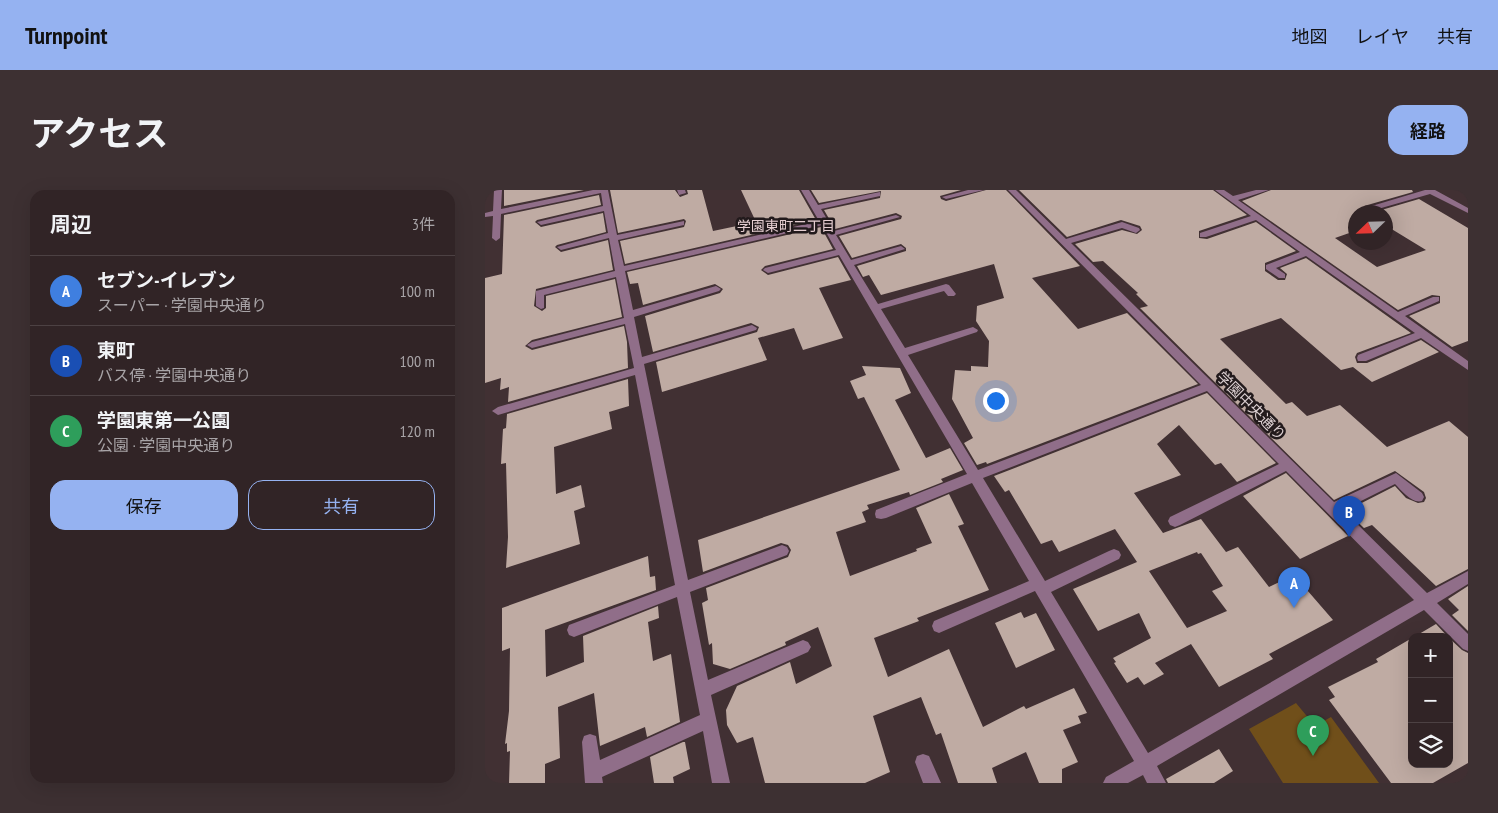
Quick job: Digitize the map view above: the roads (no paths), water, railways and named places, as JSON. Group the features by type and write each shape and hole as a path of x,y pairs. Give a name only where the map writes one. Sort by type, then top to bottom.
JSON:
{"street":[{"path":"496,238 498,190"},
{"path":"485,215 604,190 721,783"},
{"path":"805,190 1157,783"},
{"path":"946,197 980,190"},
{"name":"学園中央通り","path":"1012,190 1468,644"},
{"path":"1219,190 1422,334 1465,361"},
{"path":"1232,200 1265,190"},
{"path":"1384,205 1430,190 1467,210"},
{"path":"816,208 877,194"},
{"path":"541,222 607,208"},
{"path":"831,234 896,217"},
{"path":"1203,235 1257,217"},
{"path":"541,306 539,294 619,271 824,222"},
{"path":"561,247 681,223"},
{"path":"1065,242 1122,225 1135,230"},
{"path":"849,264 901,249"},
{"path":"768,270 842,252"},
{"path":"1282,276 1269,267 1307,252"},
{"path":"875,308 946,287 951,294"},
{"path":"532,345 629,318 716,289"},
{"path":"1397,316 1436,299"},
{"path":"498,411 752,328"},
{"path":"902,353 973,330"},
{"path":"1362,358 1422,334"},
{"path":"881,514 1210,386"},
{"path":"1175,521 1288,465"},
{"path":"1333,509 1396,478 1418,497"},
{"path":"573,630 782,551"},
{"path":"939,626 1114,555"},
{"path":"1112,783 1468,577"},
{"path":"703,691 803,647"},
{"path":"590,742 593,778 708,720"},
{"path":"923,762 931,783"}],"place":[{"name":"東町","path":"1349,537"},
{"name":"セブン-イレブン","path":"1294,608"},
{"name":"学園東第一公園","path":"1313,756"}],"district":[{"name":"学園東町二丁目","path":"786,226"}]}
